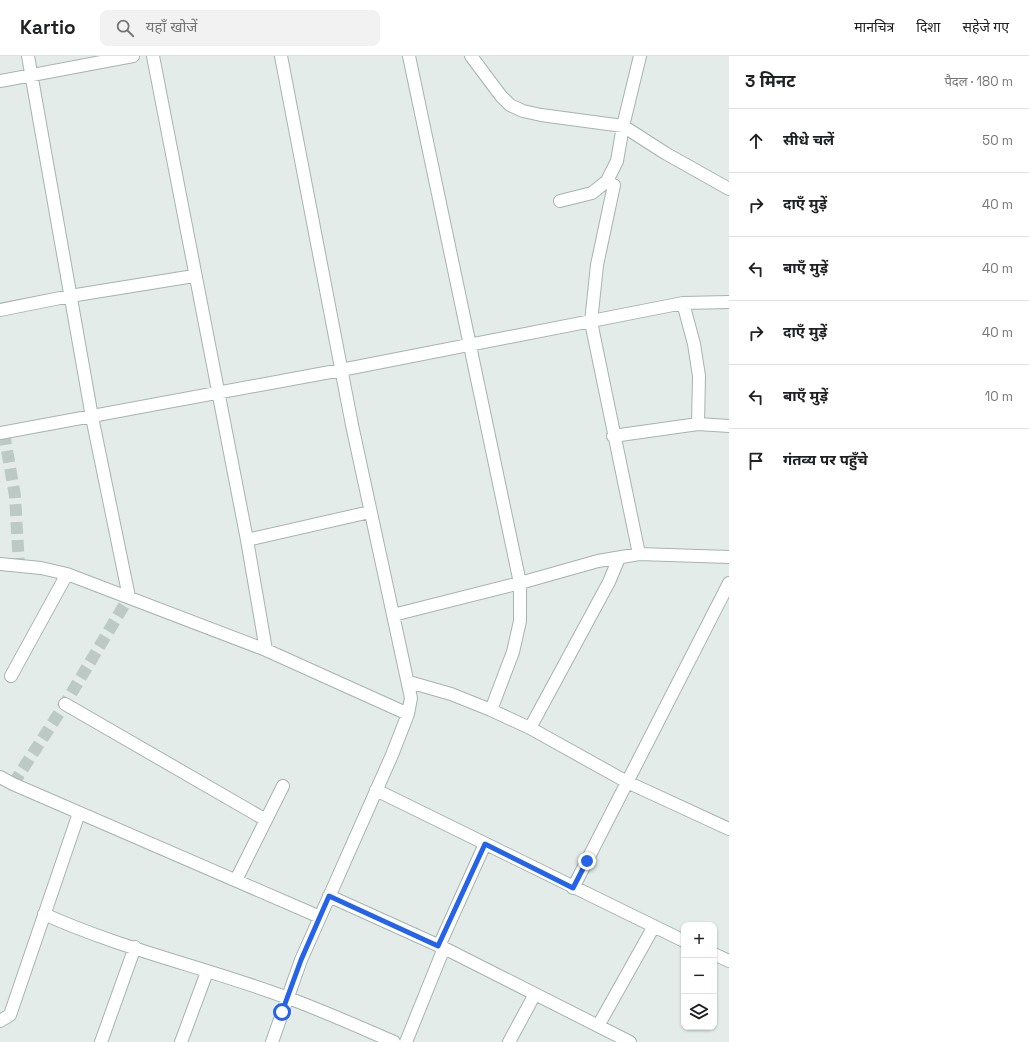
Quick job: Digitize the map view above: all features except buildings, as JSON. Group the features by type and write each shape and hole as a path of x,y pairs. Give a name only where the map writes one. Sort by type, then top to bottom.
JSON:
{"street":[{"path":"28,56 92,417 129,597"},
{"path":"0,81 133,56"},
{"path":"152,56 247,540 266,650"},
{"path":"272,1042 301,960 408,714 411,698 370,512 341,370 281,56"},
{"path":"409,56 520,583 520,621 513,652 491,710"},
{"path":"471,56 501,96 510,105 523,111 623,126 670,156 729,189"},
{"path":"560,201 592,193 607,181 617,161 623,126 640,56"},
{"path":"614,185 597,266 591,322 638,554"},
{"path":"0,310 70,296 194,276"},
{"path":"0,433 341,370 683,303 729,302"},
{"path":"683,303 694,344 700,376 698,424"},
{"path":"613,436 698,424 729,426"},
{"path":"247,540 370,512"},
{"path":"393,615 520,583 598,561 638,554 729,557"},
{"path":"530,728 609,582 619,558"},
{"path":"0,564 41,568 67,574 266,650 408,714"},
{"path":"11,676 67,574"},
{"path":"573,888 729,583"},
{"path":"408,682 451,694 491,710 530,728 627,782 729,829"},
{"path":"65,704 137,747 266,820"},
{"path":"0,777 79,813 320,917"},
{"path":"236,880 283,786"},
{"path":"376,790 653,928 681,940"},
{"path":"0,1021 10,1015 79,813"},
{"path":"406,1042 441,947 485,844"},
{"path":"329,896 441,947 630,1042"},
{"path":"44,914 207,972 288,998 394,1042"},
{"path":"598,1026 653,928"},
{"path":"101,1042 135,947"},
{"path":"717,955 729,961"},
{"path":"181,1042 207,972"},
{"path":"509,1042 535,994"}],"tunnel":[{"path":"4,433 15,496 19,566"},
{"path":"13,784 65,704 129,597"}],"route":[{"path":"282,1012 301,960 329,896 438,946 485,844 573,888 587,861"}]}
